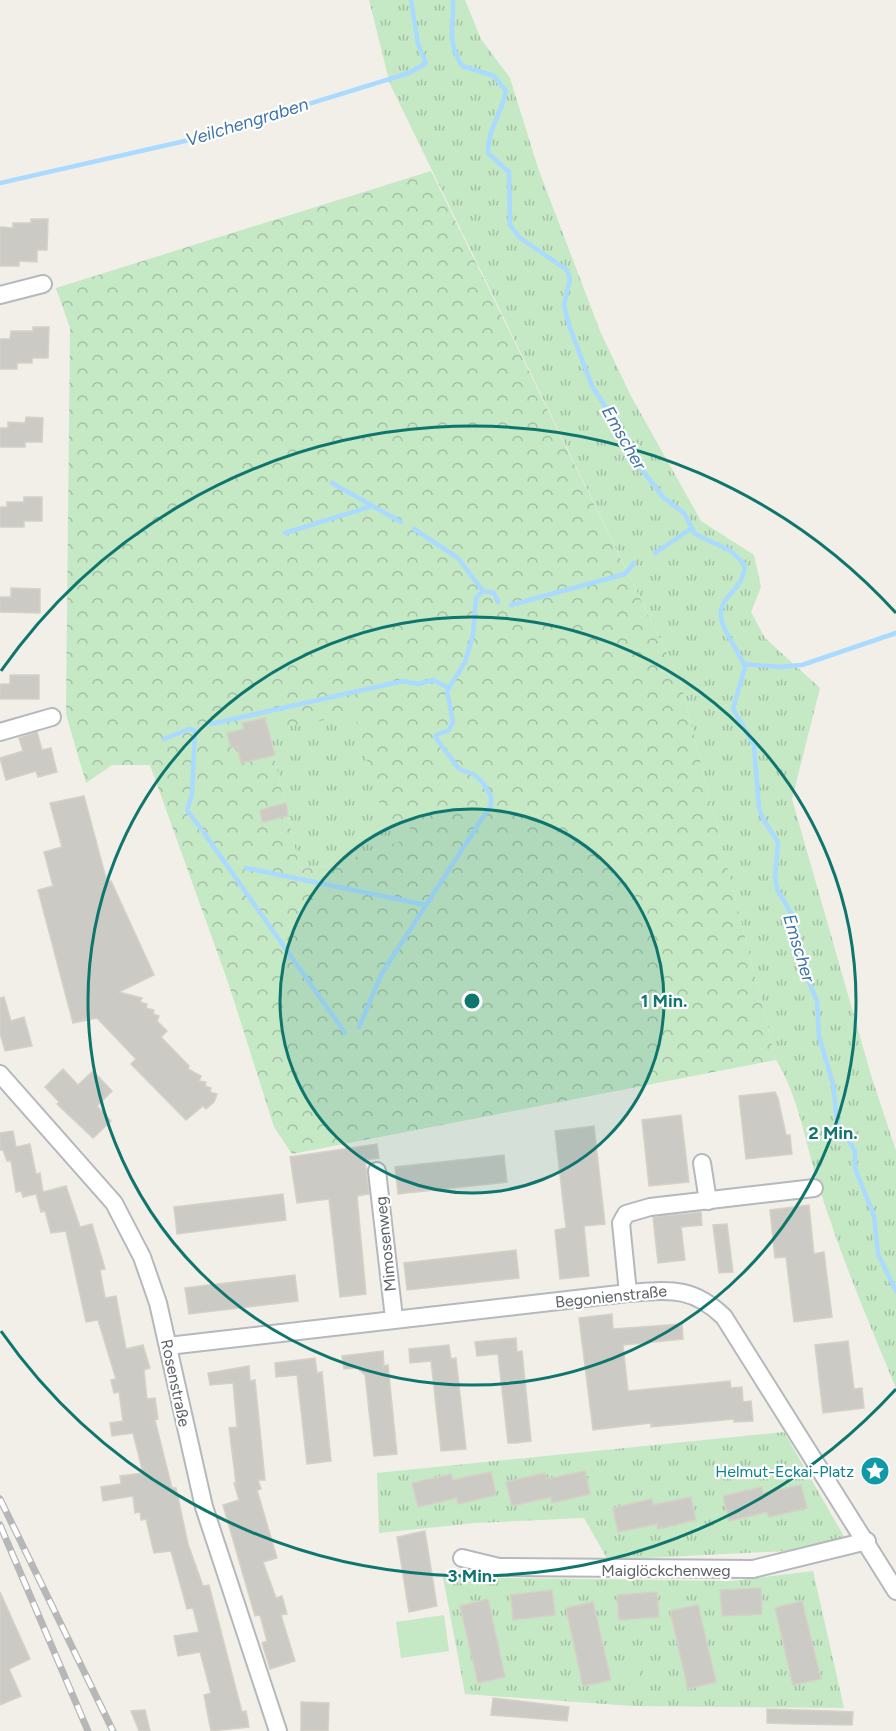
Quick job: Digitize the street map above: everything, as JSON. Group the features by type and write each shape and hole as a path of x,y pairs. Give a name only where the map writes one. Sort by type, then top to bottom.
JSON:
{"street":[{"path":"0,295 43,284"},
{"path":"0,732 52,717"},
{"name":"Rosenstraße","path":"0,1074 114,1203 142,1257 158,1303 204,1507 278,1731"},
{"path":"702,1163 708,1201"},
{"name":"Mimosenweg","path":"377,1171 394,1318"},
{"path":"628,1293 621,1223 626,1214 650,1207 814,1188"},
{"name":"Begonienstraße","path":"168,1346 394,1318 628,1293 674,1289 688,1293 707,1302 724,1317 867,1541 896,1592"},
{"name":"Maiglöckchenweg","path":"462,1558 499,1567 753,1569 867,1541"}],"green space":[{"path":"369,0 465,0 481,39 510,78 538,168 600,331 631,396 701,521 754,555 761,587 751,612 765,638 820,688 792,799 871,1075 896,1151 896,1388 837,1240 820,1190 797,1107 776,1060 680,680 390,84"},
{"path":"431,171 680,680 776,1060 292,1154 274,1127 229,985 150,765 112,765 86,783 66,714 70,328 56,288","holes":["352,715 355,717 380,806 396,824 414,830 415,836 329,866 300,869 265,718 281,728"]},
{"path":"352,715 356,717 380,806 396,824 415,830 415,836 329,866 300,869 265,718"},
{"path":"784,1432 846,1540 785,1551 608,1560 584,1518 475,1523 379,1533 377,1473"},
{"path":"813,1571 844,1708 632,1706 465,1694 443,1577 732,1581"},
{"path":"444,1615 449,1651 401,1658 396,1622"},
{"path":"636,1657 643,1690 628,1694 621,1661"}],"building":[{"path":"31,219 48,219 47,250 37,250 37,262 19,261 19,266 0,266 0,227 13,228 13,223 31,223"},
{"path":"33,327 49,327 48,358 32,358 32,363 17,363 17,369 0,369 0,339 10,339 11,331 33,331"},
{"path":"26,417 43,418 42,442 25,442 25,447 0,447 0,428 8,428 8,422 25,423"},
{"path":"24,497 42,497 42,521 24,521 24,527 0,527 0,507 7,507 7,502 24,502"},
{"path":"11,588 40,589 40,613 0,612 0,597 11,597"},
{"path":"10,675 39,675 39,699 0,699 0,684 10,684"},
{"path":"265,718 275,755 241,763 237,747 231,748 227,733 244,729 242,723"},
{"path":"37,732 42,750 51,748 57,772 38,777 36,771 6,780 0,758 23,751 19,738"},
{"path":"84,796 107,882 111,881 154,975 119,992 142,998 140,1002 147,1004 146,1008 154,1010 153,1014 159,1016 157,1021 167,1031 161,1037 189,1066 188,1069 201,1076 199,1081 206,1082 205,1086 211,1088 210,1092 217,1094 214,1102 206,1109 203,1106 186,1120 131,1064 136,1059 97,1018 73,1023 38,890 53,886 44,852 62,847 50,803"},
{"path":"286,803 288,816 262,822 260,810"},
{"path":"4,997 11,1021 24,1017 32,1046 5,1051 0,1033 0,998"},
{"path":"63,1069 78,1085 93,1071 112,1091 97,1106 111,1121 93,1138 57,1104 59,1102 45,1087"},
{"path":"775,1092 786,1135 790,1135 792,1154 746,1159 739,1096"},
{"path":"681,1115 689,1182 649,1186 642,1120"},
{"path":"594,1126 605,1224 584,1226 589,1276 560,1279 555,1230 566,1228 555,1131"},
{"path":"13,1131 16,1147 30,1144 36,1174 40,1173 43,1192 66,1186 80,1227 92,1224 105,1269 100,1270 105,1298 116,1296 126,1349 143,1345 150,1368 144,1370 147,1399 155,1398 158,1419 155,1420 172,1488 176,1488 188,1544 203,1586 209,1585 242,1712 246,1711 249,1727 211,1731 204,1695 211,1693 200,1652 178,1656 174,1636 199,1632 193,1608 187,1609 171,1551 154,1553 146,1519 141,1520 140,1512 135,1513 133,1496 103,1501 101,1487 121,1484 120,1476 143,1473 133,1433 112,1436 110,1423 123,1421 119,1392 114,1393 111,1380 116,1379 98,1320 86,1322 66,1231 51,1233 45,1211 41,1212 36,1194 23,1197 21,1191 16,1192 11,1161 7,1161 3,1150 0,1150 0,1133"},
{"path":"377,1144 379,1158 365,1160 369,1194 357,1196 366,1294 340,1297 329,1199 297,1203 290,1157"},
{"path":"504,1155 507,1182 398,1194 395,1167"},
{"path":"283,1194 286,1220 177,1234 174,1207"},
{"path":"809,1205 814,1254 824,1252 832,1317 794,1322 786,1257 775,1258 770,1210"},
{"path":"701,1212 702,1225 681,1227 685,1260 658,1263 653,1217"},
{"path":"727,1224 733,1272 719,1273 713,1225"},
{"path":"516,1250 519,1278 407,1290 404,1263"},
{"path":"295,1275 298,1301 189,1314 185,1288"},
{"path":"612,1314 613,1329 682,1324 683,1339 623,1345 628,1391 730,1381 731,1388 742,1387 743,1402 751,1401 753,1421 734,1422 734,1419 651,1427 651,1423 593,1430 579,1318"},
{"path":"516,1338 517,1352 522,1351 531,1441 508,1443 498,1354 477,1356 475,1342"},
{"path":"848,1341 854,1389 862,1388 864,1408 823,1413 815,1345"},
{"path":"449,1345 451,1359 456,1358 466,1449 441,1451 431,1361 410,1363 409,1349"},
{"path":"383,1351 384,1366 388,1365 397,1454 374,1456 365,1375 357,1368 344,1369 342,1356"},
{"path":"315,1358 317,1373 322,1372 331,1461 307,1464 297,1375 276,1377 275,1363"},
{"path":"249,1366 250,1381 255,1380 265,1480 258,1480 261,1489 257,1490 277,1558 263,1562 276,1598 282,1596 287,1614 281,1615 295,1661 270,1669 262,1643 267,1641 260,1615 255,1616 223,1505 239,1500 234,1483 236,1483 229,1428 237,1427 233,1383 210,1385 208,1373"},
{"path":"585,1471 590,1494 552,1503 551,1497 512,1506 506,1482 545,1473 547,1479"},
{"path":"491,1472 496,1495 458,1504 457,1498 418,1507 412,1483 451,1474 453,1480"},
{"path":"801,1485 807,1508 769,1517 767,1512 729,1521 723,1496 762,1487 763,1493"},
{"path":"691,1497 696,1520 658,1529 657,1524 618,1532 613,1508 652,1499 653,1505"},
{"path":"425,1531 437,1606 409,1612 397,1537"},
{"path":"761,1588 762,1614 722,1616 720,1590"},
{"path":"552,1590 555,1615 513,1620 511,1595"},
{"path":"0,1592 30,1659 9,1669 21,1696 0,1705"},
{"path":"657,1592 659,1617 619,1620 617,1595"},
{"path":"488,1599 505,1677 478,1683 460,1606"},
{"path":"802,1601 821,1679 793,1685 775,1608"},
{"path":"593,1602 611,1680 583,1686 566,1608"},
{"path":"698,1605 716,1682 688,1689 670,1611"},
{"path":"493,1698 569,1707 567,1721 491,1715"},
{"path":"301,1702 329,1703 328,1731 301,1731"},
{"path":"767,1709 853,1712 852,1725 767,1723"},
{"path":"145,1710 150,1731 139,1731 131,1711"}],"waterway":[{"name":"Veilchengraben","path":"0,183 198,138 409,73 426,63 418,44 411,0"},
{"name":"Emscher","path":"453,0 452,40 462,66 494,76 506,91 492,129 488,153 509,172 510,225 520,238 567,270 570,279 564,305 569,325 592,386 614,420 625,448 664,498 684,513 695,534 731,551 744,564 742,579 721,610 725,630 745,667 733,709 754,745 759,808 763,819 778,842 775,877 777,889 795,920 803,968 817,1001 819,1036 833,1084 837,1121 855,1151 855,1168 874,1216 878,1254 896,1291"},
{"path":"332,483 401,522"},
{"path":"285,533 372,506"},
{"path":"655,553 692,528"},
{"path":"414,529 458,558 483,591"},
{"path":"511,605 625,574 634,563"},
{"path":"359,1027 382,973 491,805 491,796 483,783 475,775 459,769 436,735 449,730 453,722 447,691 465,662 473,635 476,598 483,591 494,593 498,602"},
{"path":"744,664 780,667 802,665 896,633"},
{"path":"211,724 403,681 418,684 433,680 449,688"},
{"path":"164,739 189,729 195,731 192,795 187,810 201,829"},
{"path":"204,833 345,1033"},
{"path":"246,868 426,905"}],"railway":[{"path":"0,1499 113,1731"},
{"path":"0,1525 88,1731"}],"place":[{"name":"Helmut-Eckai-Platz","path":"875,1471"}]}
